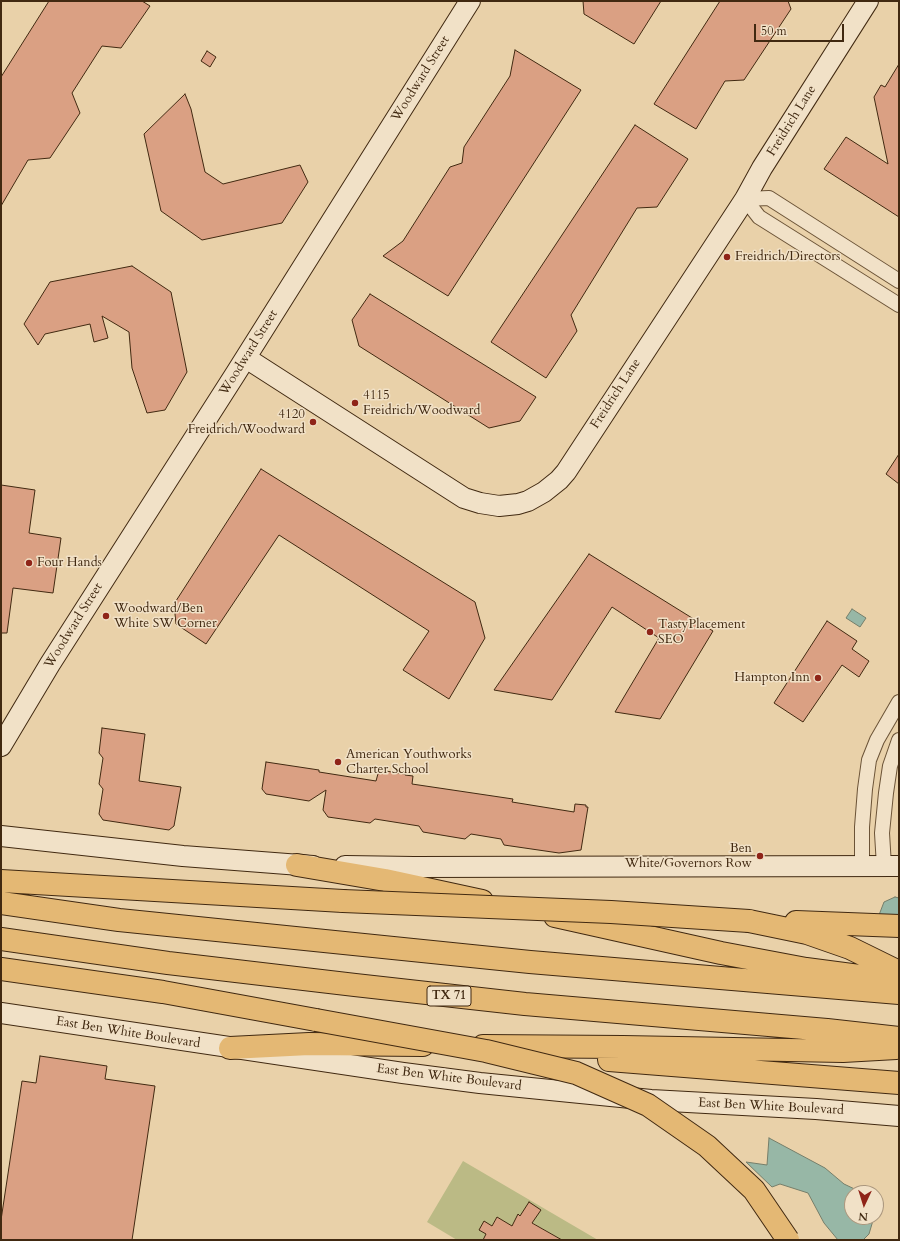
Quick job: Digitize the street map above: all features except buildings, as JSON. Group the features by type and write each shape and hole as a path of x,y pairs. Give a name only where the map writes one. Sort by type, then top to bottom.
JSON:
{"highway":[{"path":"297,865 399,883 637,933 721,953 806,969 899,981"},
{"path":"1,881 343,901 611,912 750,921 899,926"},
{"path":"1,903 119,920 530,962 899,993"},
{"path":"750,921 807,933 850,948 899,972"},
{"name":"TX 71","path":"1,939 168,963 525,1004 899,1038"},
{"path":"1,969 163,992 486,1051 576,1073 648,1105 707,1146 754,1190 788,1240"},
{"path":"230,1048 310,1044 630,1047 843,1051 899,1048"},
{"path":"486,1051 899,1083"}],"street":[{"name":"Woodward Street","path":"1,746 50,664 246,358 470,1"},
{"name":"Freidrich Lane","path":"246,358 464,498 480,504 499,506 518,504 540,495 552,487 566,472 745,199 762,168 868,1"},
{"path":"745,199 769,198 899,281"},
{"path":"745,199 758,217 899,305"},
{"path":"862,866 862,827 869,760 877,740 899,702"},
{"path":"1,836 183,856 297,865 414,867 891,866 882,833 890,766 899,740"},
{"name":"East Ben White Boulevard","path":"1,1013 230,1048 442,1078 651,1100 816,1109 899,1116"}],"shaded area":[{"path":"852,609 866,618 860,627 846,618"},
{"path":"895,897 899,898 899,932 879,915 884,902"},
{"path":"769,1138 825,1168 846,1185 844,1185 844,1225 872,1225 869,1234 863,1240 838,1240 824,1223 808,1193 780,1184 772,1187 746,1162 767,1165"},
{"path":"463,1161 598,1240 562,1240 519,1215 512,1226 497,1217 483,1240 457,1240 427,1222"}],"place":[{"name":"Freidrich/Directors","path":"727,257"},
{"name":"4115 Freidrich/Woodward","path":"355,403"},
{"name":"4120 Freidrich/Woodward","path":"313,422"},
{"name":"Four Hands","path":"29,563"},
{"name":"Woodward/Ben White SW Corner","path":"106,616"},
{"name":"TastyPlacement SEO","path":"650,632"},
{"name":"Hampton Inn","path":"818,678"},
{"name":"American Youthworks Charter School","path":"338,762"},
{"name":"Ben White/Governors Row","path":"760,856"}]}
